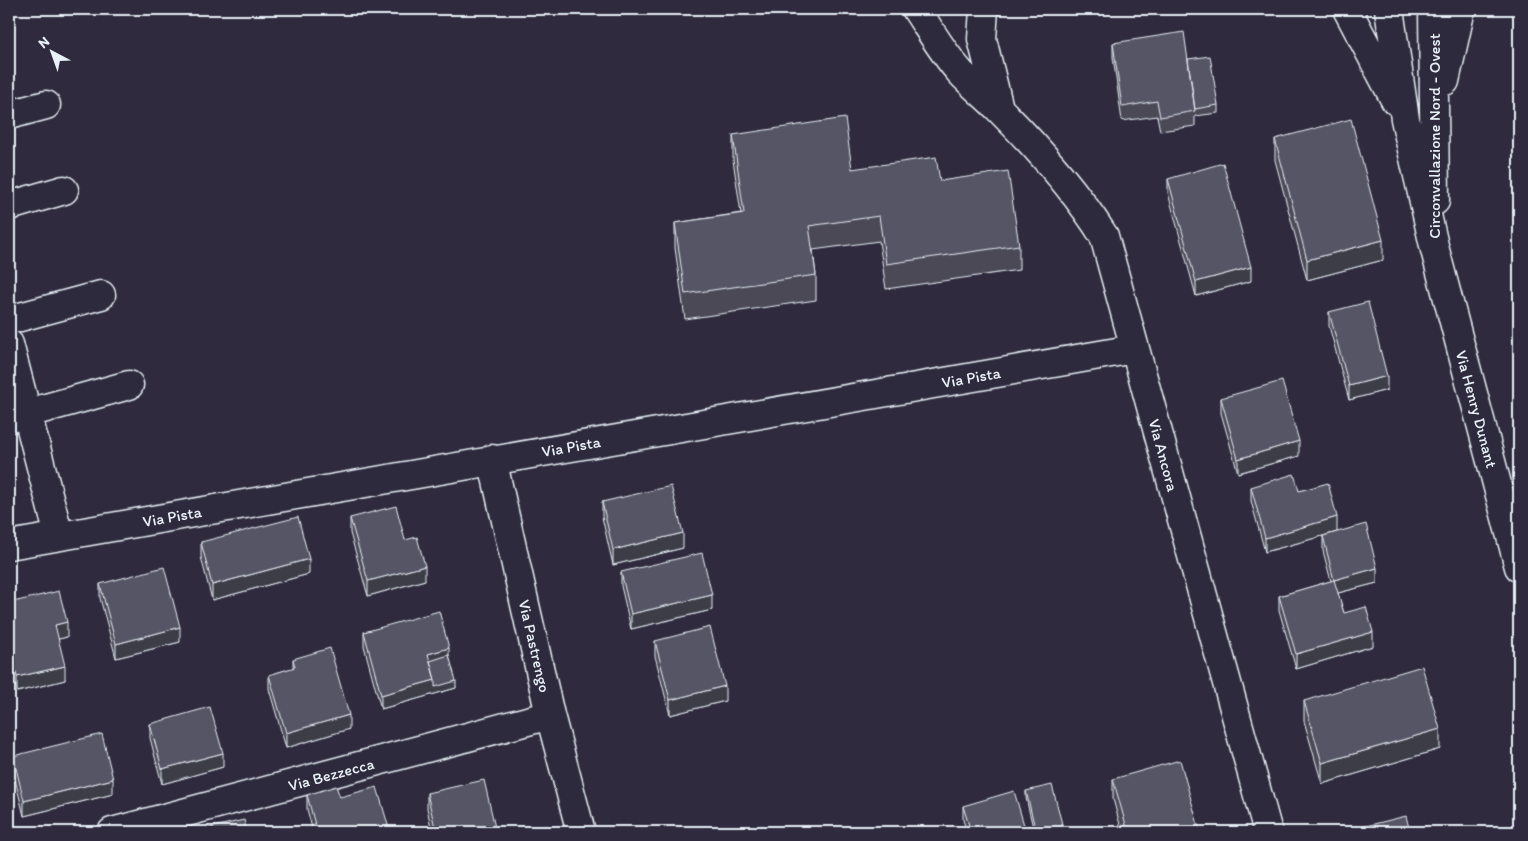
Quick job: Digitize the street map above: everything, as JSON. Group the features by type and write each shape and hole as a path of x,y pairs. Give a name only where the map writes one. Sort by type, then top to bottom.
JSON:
{"street":[{"name":"Via Ancora","path":"916,9 941,48 960,72 999,110 1088,211 1104,236 1115,270 1134,349 1268,832"},
{"name":"Via Ancora","path":"984,9 982,39 999,110"},
{"name":"Circonvallazione Nord - Ovest","path":"1347,9 1405,119"},
{"name":"Circonvallazione Nord - Ovest","path":"1389,9 1405,119 1435,250"},
{"name":"Circonvallazione Nord - Ovest","path":"1433,9 1436,121 1435,250"},
{"path":"1436,121 1461,9"},
{"path":"9,115 46,105"},
{"path":"9,206 64,190"},
{"name":"Via Henry Dunant","path":"1435,250 1519,568"},
{"path":"9,320 101,295"},
{"path":"9,344 18,416 59,536"},
{"name":"Via Pista","path":"9,545 1134,349"},
{"path":"18,416 129,385"},
{"name":"Via Pastrengo","path":"492,460 550,715 581,832"},
{"name":"Via Bezzecca","path":"112,832 550,715"}],"building":[{"path":"1184,32 1195,111 1160,117 1157,101 1122,107 1113,43"},
{"path":"1210,56 1218,105 1195,109 1188,59"},
{"path":"845,118 852,169 936,157 940,181 1008,171 1019,245 886,264 879,216 809,226 816,275 685,294 675,223 744,213 733,135"},
{"path":"1351,119 1383,240 1307,260 1275,139"},
{"path":"1223,163 1251,267 1196,282 1168,179"},
{"path":"1368,302 1387,376 1349,386 1329,312"},
{"path":"1282,381 1299,441 1238,459 1221,398"},
{"path":"1294,474 1299,491 1328,483 1337,517 1265,538 1251,487"},
{"path":"671,486 683,533 613,550 602,502"},
{"path":"396,506 405,540 417,537 425,566 368,581 350,518"},
{"path":"298,517 309,559 212,585 201,542"},
{"path":"1366,524 1377,568 1334,580 1323,536"},
{"path":"702,553 712,595 631,614 621,572"},
{"path":"164,567 180,627 116,644 100,584"},
{"path":"1334,580 1344,613 1366,607 1373,632 1296,654 1279,596"},
{"path":"59,591 67,622 55,625 65,666 17,677 9,643 9,603"},
{"path":"439,611 449,648 428,654 435,680 381,695 364,632"},
{"path":"710,627 725,686 670,700 655,641"},
{"path":"330,648 349,715 286,733 269,675 295,667 293,659"},
{"path":"449,655 456,681 435,687 430,661"},
{"path":"1422,666 1440,729 1322,763 1304,701"},
{"path":"210,707 223,753 162,769 150,724"},
{"path":"102,734 113,779 24,801 13,756"},
{"path":"1180,760 1200,832 1128,832 1113,779"},
{"path":"484,780 496,832 436,832 427,793"},
{"path":"1052,785 1063,828 1036,832 1026,791"},
{"path":"336,786 340,797 377,787 390,832 317,832 307,795"},
{"path":"1014,791 1026,832 971,832 963,806"},
{"path":"1406,816 1410,832 1342,832"},
{"path":"244,820 247,832 192,832"},
{"path":"885,829 886,832 869,832"}]}
